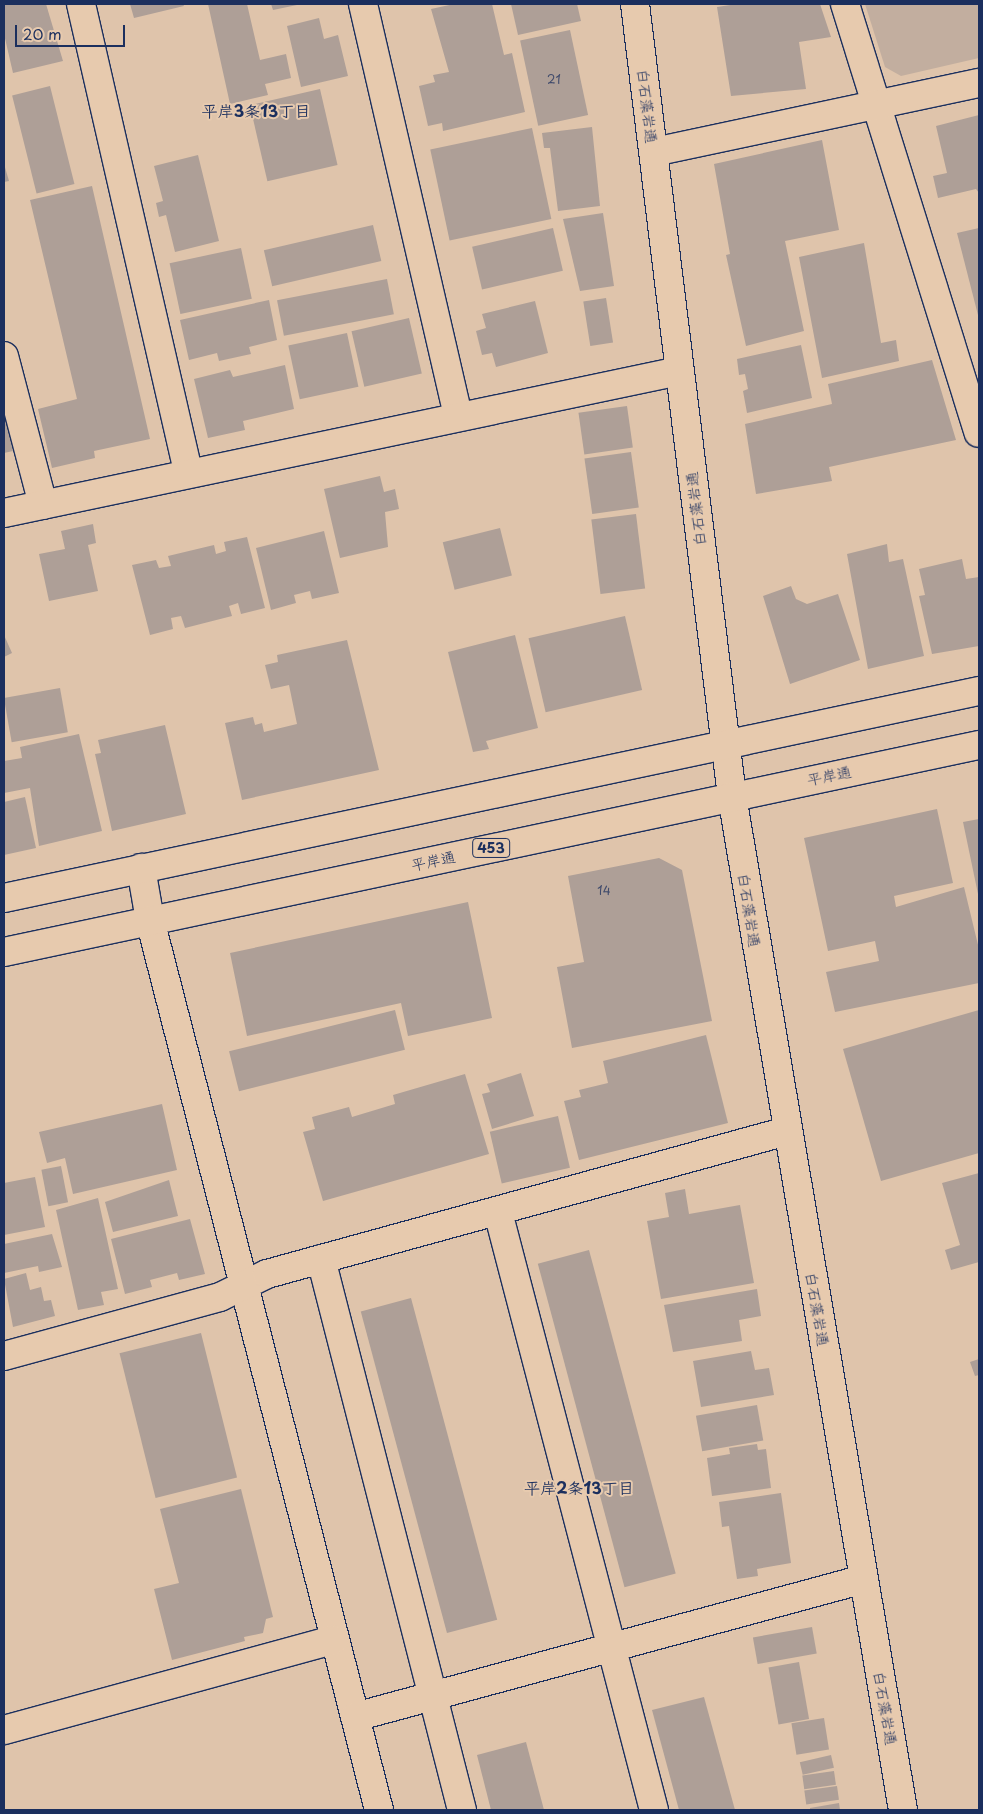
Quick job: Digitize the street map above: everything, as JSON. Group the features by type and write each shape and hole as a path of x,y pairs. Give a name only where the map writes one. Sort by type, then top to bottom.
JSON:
{"main road":[{"path":"81,4 188,473"},
{"path":"363,4 458,416"},
{"name":"白石藻岩通","path":"635,4 732,796 903,1810"},
{"path":"845,4 979,433"},
{"path":"654,152 979,83"},
{"path":"4,356 42,505"},
{"path":"4,513 679,371"},
{"path":"4,898 979,692"},
{"name":"平岸通","path":"4,952 979,745"},
{"path":"142,868 150,920 379,1810"},
{"path":"5,1350 220,1297 244,1286 321,1260 788,1131"},
{"path":"498,1212 654,1810"},
{"path":"321,1260 462,1810"},
{"path":"355,1717 613,1650 864,1579"},
{"path":"4,1730 334,1640"}],"shaded area":[{"path":"865,4 979,4 979,58 901,76 885,67"}],"building":[{"path":"4,4 46,4 63,61 13,73 4,34"},
{"path":"130,4 183,4 184,6 134,18"},
{"path":"208,4 247,4 260,60 286,54 291,78 265,84 268,95 230,104"},
{"path":"271,4 297,4 297,5 273,10"},
{"path":"454,4 492,4 504,55 512,53 525,112 443,131 442,123 428,126 419,86 435,82 433,75 449,72 431,9"},
{"path":"511,4 577,4 581,21 518,35"},
{"path":"737,4 820,4 831,37 799,42 806,89 731,96 717,7"},
{"path":"319,18 324,39 338,35 348,76 301,87 287,26"},
{"path":"570,30 588,115 538,126 520,41"},
{"path":"50,86 74,184 37,193 12,95"},
{"path":"320,89 338,165 267,181 250,105"},
{"path":"979,115 979,193 976,189 938,198 933,176 947,173 936,126"},
{"path":"592,127 600,206 558,211 550,148 544,148 542,133"},
{"path":"532,128 551,219 450,241 430,150"},
{"path":"822,140 839,230 785,241 804,331 746,346 726,255 730,254 714,164"},
{"path":"198,155 219,241 175,252 166,215 159,217 156,203 163,201 154,166"},
{"path":"4,164 9,181 4,182"},
{"path":"92,186 150,439 94,451 95,458 52,468 38,409 77,399 30,200"},
{"path":"603,213 614,286 580,291 563,219"},
{"path":"373,225 381,261 272,286 264,250"},
{"path":"553,228 563,271 482,290 472,247"},
{"path":"979,228 979,319 957,233"},
{"path":"864,243 881,343 896,340 899,361 822,378 799,257"},
{"path":"241,248 252,299 180,314 170,263"},
{"path":"387,279 394,314 284,336 277,300"},
{"path":"606,298 613,342 590,346 583,302"},
{"path":"269,300 277,340 249,347 251,354 219,361 217,353 189,360 180,320"},
{"path":"535,301 548,353 496,367 492,353 482,355 476,331 486,328 482,314"},
{"path":"409,318 422,374 364,387 352,331"},
{"path":"347,333 358,387 300,399 288,345"},
{"path":"801,345 812,398 747,413 743,391 748,389 745,374 739,375 737,359"},
{"path":"932,360 956,440 829,467 832,481 756,494 745,424 832,404 828,384"},
{"path":"285,365 294,409 243,421 245,430 208,438 194,379 230,370 233,377"},
{"path":"627,406 633,448 584,454 578,413"},
{"path":"4,414 13,451 4,453"},
{"path":"631,452 639,507 592,514 584,459"},
{"path":"380,476 384,492 395,489 399,509 385,512 388,547 340,558 324,489"},
{"path":"636,514 645,588 600,594 591,519"},
{"path":"93,524 96,543 88,545 98,591 49,601 39,554 65,549 61,531"},
{"path":"500,528 512,576 455,590 443,542"},
{"path":"324,531 339,593 312,599 310,591 294,595 296,603 271,610 256,548"},
{"path":"247,537 265,608 241,614 238,603 229,606 232,616 185,628 181,616 171,618 173,629 150,635 132,565 156,560 159,568 171,566 168,556 214,545 216,554 226,551 224,542"},
{"path":"887,544 889,562 903,559 924,656 868,669 847,554"},
{"path":"962,559 966,579 979,577 979,646 932,654 919,596 925,595 919,569"},
{"path":"791,586 796,599 807,604 838,594 860,660 790,684 763,596"},
{"path":"625,616 642,690 546,712 529,638"},
{"path":"4,635 12,653 4,657"},
{"path":"515,635 538,728 486,741 489,749 473,752 448,652"},
{"path":"347,640 379,770 242,800 225,723 253,717 255,725 262,723 264,732 297,724 289,685 271,689 265,665 278,662 277,655"},
{"path":"60,688 68,732 12,742 4,698"},
{"path":"165,725 186,814 112,831 95,754 101,753 98,740"},
{"path":"79,734 102,831 39,846 30,788 4,793 4,761 22,758 20,747"},
{"path":"25,797 36,848 4,855 4,802"},
{"path":"937,809 953,883 894,896 896,907 964,887 979,949 979,983 835,1012 826,972 879,961 875,941 828,951 804,838"},
{"path":"979,819 979,894 978,894 963,822"},
{"path":"659,858 682,870 712,1021 572,1048 557,967 584,962 568,876"},
{"path":"468,902 492,1018 408,1036 401,1003 247,1036 230,953"},
{"path":"395,1010 405,1050 239,1091 229,1051"},
{"path":"979,1010 979,1153 881,1181 843,1049"},
{"path":"706,1035 728,1123 579,1160 564,1101 581,1097 579,1090 608,1083 603,1061"},
{"path":"521,1073 534,1116 492,1129 482,1094 490,1092 487,1084"},
{"path":"465,1074 489,1154 323,1201 303,1132 315,1129 312,1117 349,1107 352,1117 395,1104 393,1095"},
{"path":"162,1104 177,1170 73,1194 65,1158 47,1163 39,1132"},
{"path":"558,1116 570,1168 502,1183 490,1132"},
{"path":"61,1166 68,1202 48,1206 41,1170"},
{"path":"979,1173 979,1262 951,1270 945,1250 960,1245 942,1183"},
{"path":"35,1177 45,1227 4,1235 4,1183"},
{"path":"169,1180 178,1216 113,1232 105,1202"},
{"path":"685,1189 689,1214 740,1205 754,1283 661,1299 647,1221 669,1217 665,1193"},
{"path":"98,1198 118,1289 101,1292 104,1305 78,1310 56,1210"},
{"path":"190,1219 205,1274 179,1280 177,1273 150,1280 152,1287 125,1294 111,1239"},
{"path":"52,1234 62,1267 39,1272 38,1266 4,1273 4,1244"},
{"path":"589,1250 676,1574 625,1587 538,1264"},
{"path":"26,1273 30,1290 41,1287 44,1301 51,1300 55,1316 13,1327 4,1279"},
{"path":"757,1289 761,1316 739,1320 742,1341 673,1352 664,1305"},
{"path":"411,1298 497,1620 447,1633 361,1311"},
{"path":"201,1333 237,1478 156,1498 119,1353"},
{"path":"751,1351 755,1370 769,1368 774,1395 701,1407 693,1361"},
{"path":"979,1359 979,1375 975,1376 970,1362"},
{"path":"757,1405 763,1440 702,1451 696,1416"},
{"path":"757,1444 758,1450 766,1449 771,1488 712,1496 707,1458 730,1454 729,1448"},
{"path":"241,1489 273,1617 266,1619 263,1633 244,1637 245,1641 172,1660 154,1589 179,1583 160,1509"},
{"path":"781,1493 791,1563 757,1569 758,1576 737,1579 729,1526 722,1527 719,1502"},
{"path":"812,1627 817,1654 758,1664 753,1637"},
{"path":"799,1662 809,1719 779,1725 768,1667"},
{"path":"704,1697 735,1810 679,1810 652,1710"},
{"path":"824,1718 829,1750 796,1755 791,1723"},
{"path":"526,1742 544,1810 491,1810 477,1755"},
{"path":"831,1755 834,1768 803,1775 800,1762"},
{"path":"834,1771 836,1785 804,1789 802,1775"},
{"path":"837,1786 839,1800 806,1804 804,1791"},
{"path":"839,1803 840,1810 810,1810 810,1808"}],"district":[{"name":"平岸3条13丁目","path":"256,110"},
{"name":"平岸2条13丁目","path":"579,1487"}]}
